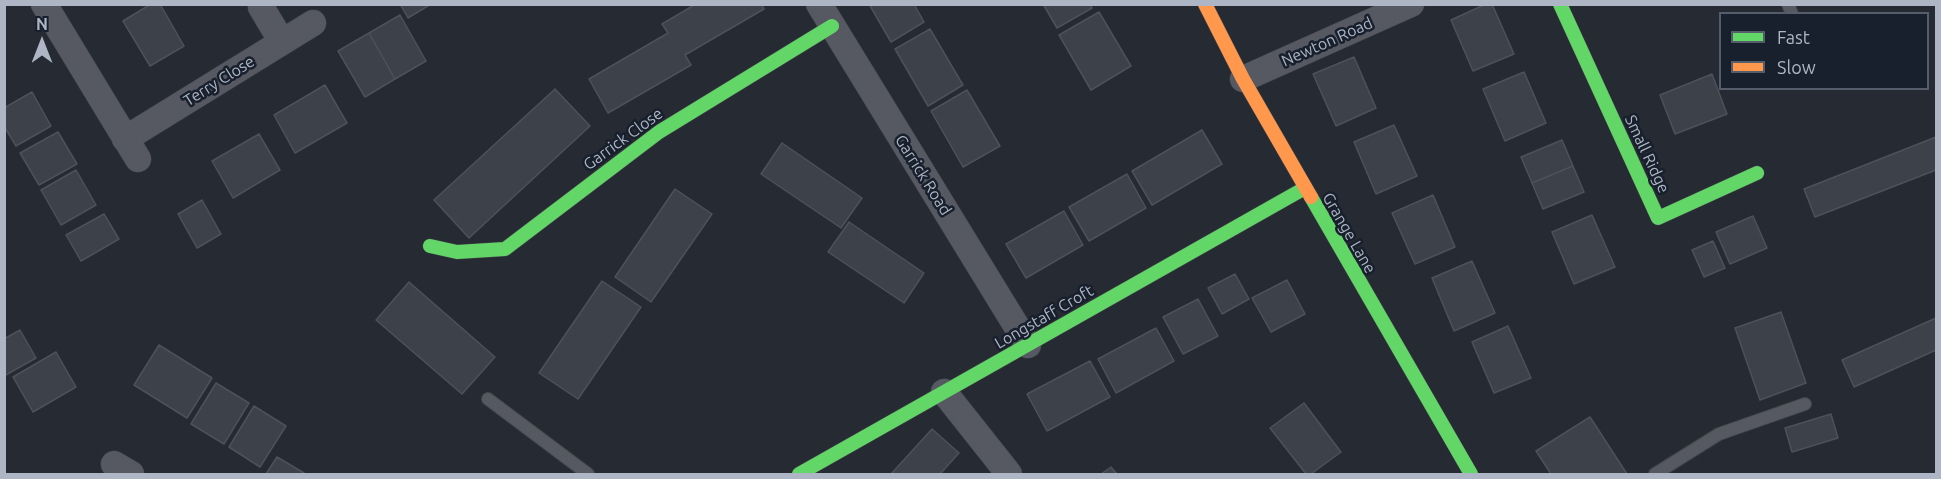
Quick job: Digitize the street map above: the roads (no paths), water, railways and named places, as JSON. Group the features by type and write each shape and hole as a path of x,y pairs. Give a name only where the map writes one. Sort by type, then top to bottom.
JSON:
{"street":[{"name":"Terry Close","path":"44,4 131,149 282,42 313,23"},
{"name":"Grange Lane","path":"1205,4 1243,79 1470,474"},
{"name":"Newton Road","path":"1243,79 1411,4"},
{"name":"Small Ridge","path":"1560,4 1658,218 1757,173"},
{"path":"261,7 282,42"},
{"name":"Garrick Close","path":"430,246 457,252 504,249 659,132 826,15"},
{"name":"Garrick Road","path":"826,15 1028,345"},
{"name":"Longstaff Croft","path":"799,474 1305,188"},
{"path":"944,392 1008,474"}],"lane":[{"path":"488,399 588,474"},
{"path":"1654,474 1719,434 1805,404"}]}
